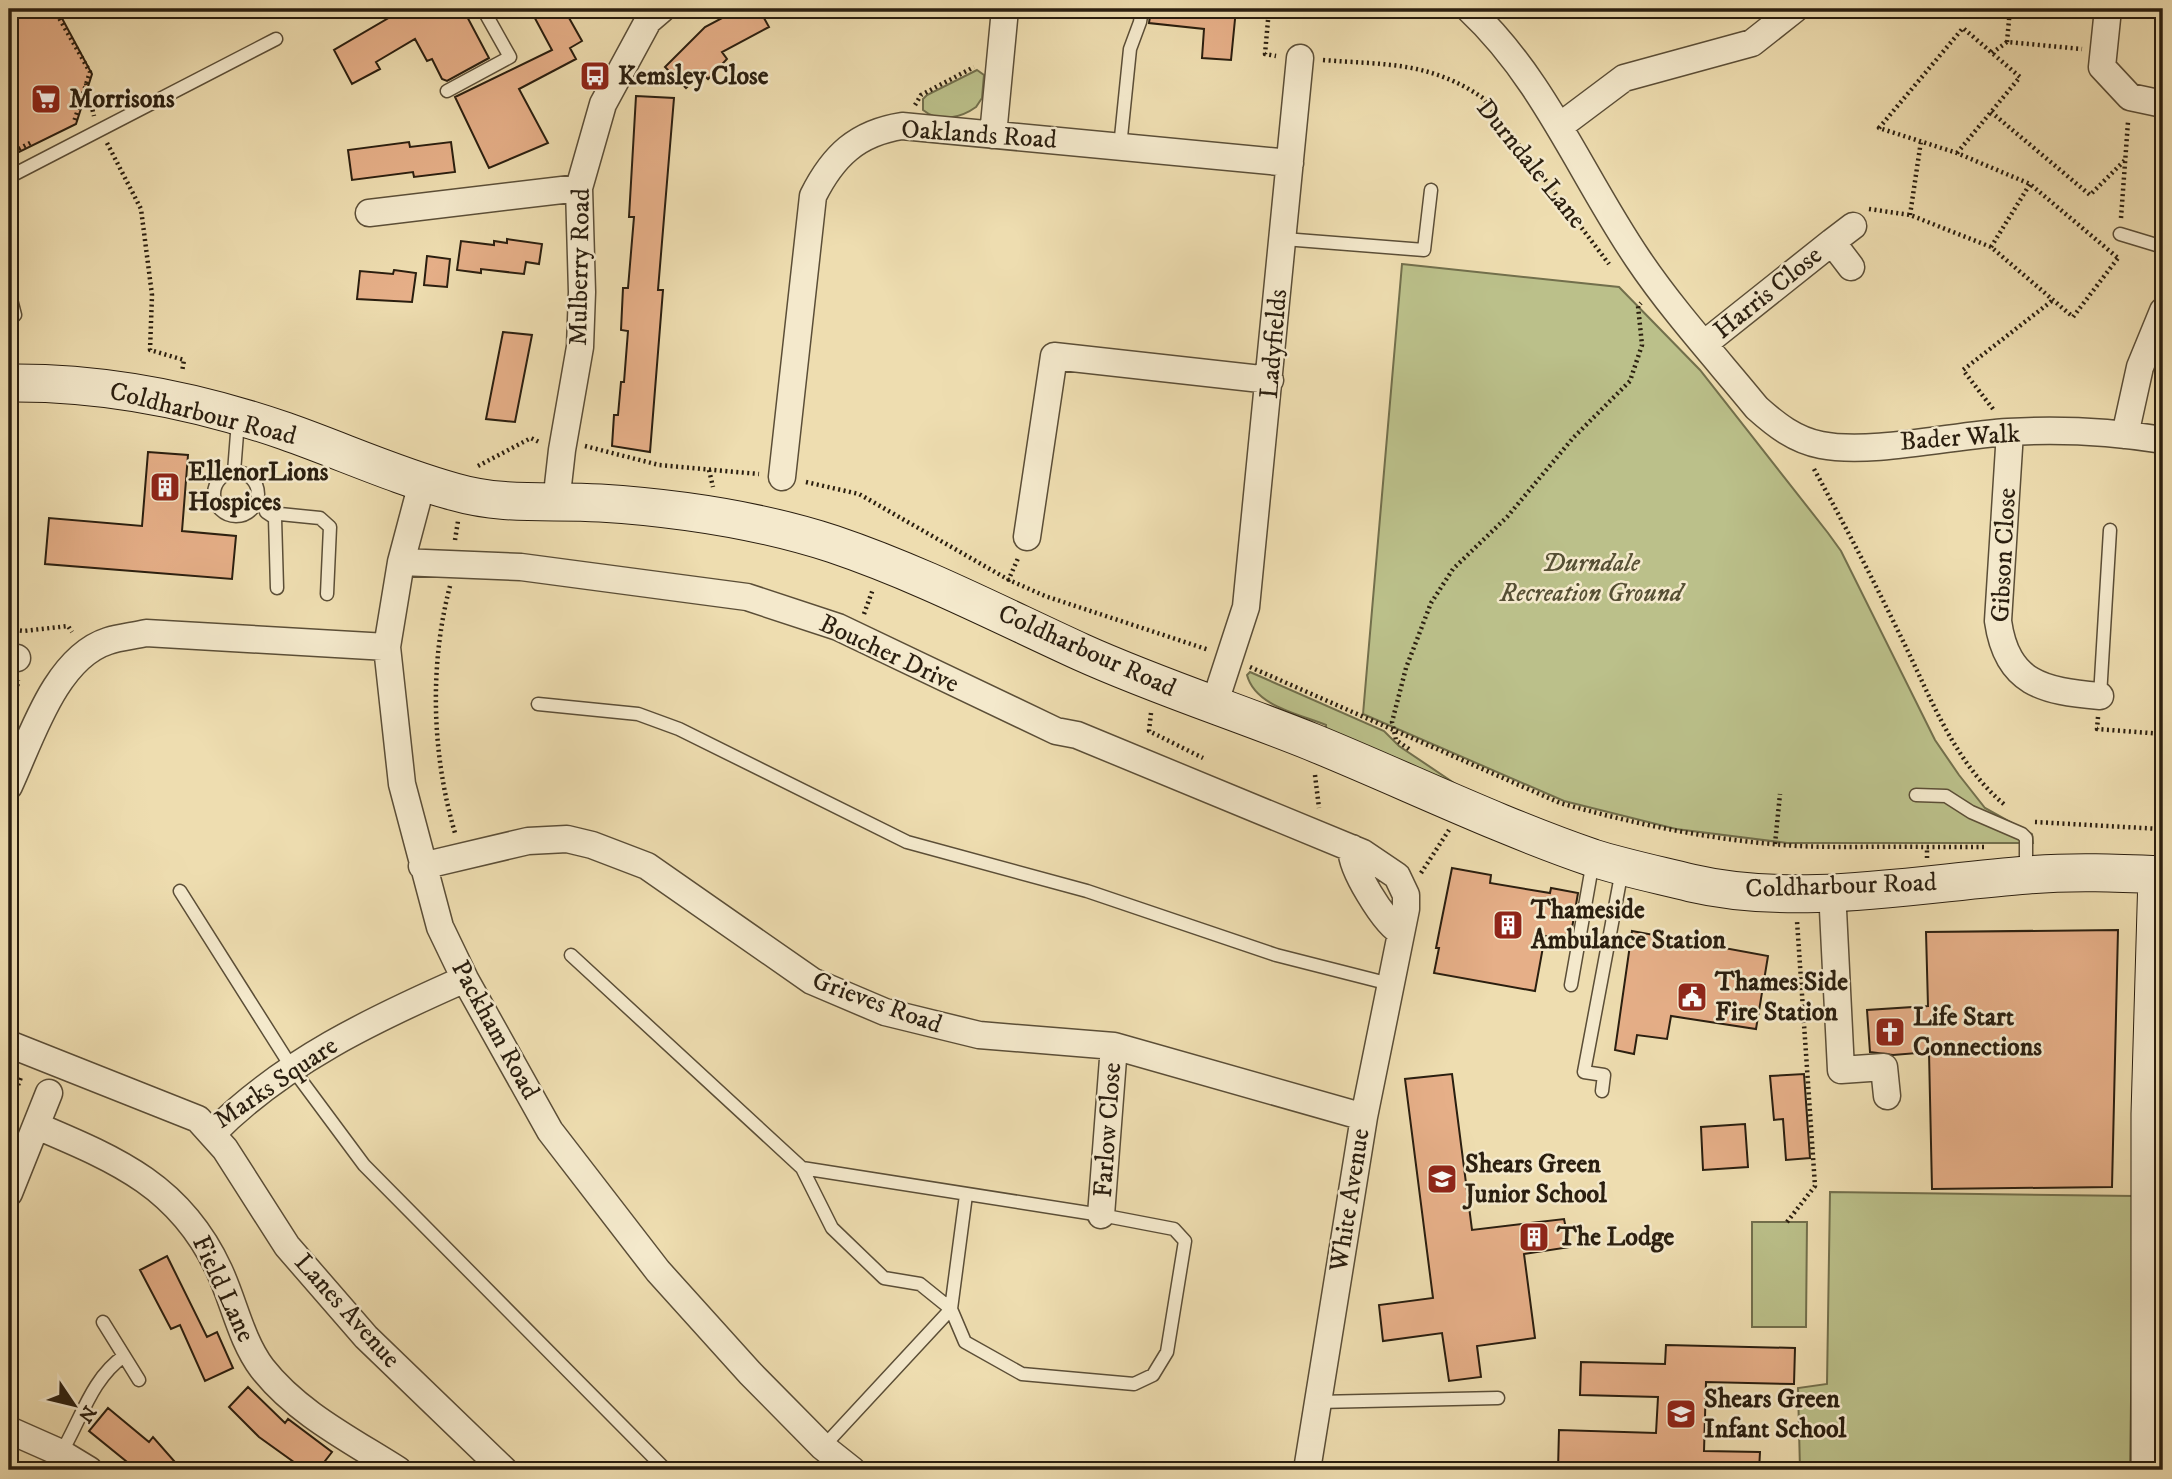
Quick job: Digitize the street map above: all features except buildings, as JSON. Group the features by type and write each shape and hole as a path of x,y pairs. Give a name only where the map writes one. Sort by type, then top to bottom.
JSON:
{"street":[{"path":"993,135 1005,9"},
{"name":"Durndale Lane","path":"1469,9 1501,39 1560,126 1638,260 1758,408 1776,425 1797,438"},
{"path":"1560,126 1625,78 1752,43 1795,9"},
{"path":"2108,9 2102,67 2130,97 2163,104"},
{"name":"Mulberry Road","path":"556,503 562,450 580,347 582,292 579,188 603,104 649,13"},
{"name":"Ladyfields","path":"1214,705 1246,607 1300,58"},
{"name":"Oaklands Road","path":"770,475 813,196 826,169 842,151 881,129 902,127 1290,163"},
{"path":"369,213 579,188"},
{"name":"Harris Close","path":"1704,344 1842,234 1851,267"},
{"path":"2125,435 2140,367 2163,311"},
{"path":"1027,537 1054,356 1270,380"},
{"name":"Coldharbour Road","path":"9,383 78,385 127,392 238,417 296,435 422,483 491,501 600,503 677,511 787,531 1001,595 1082,652 1313,743 1462,806 1608,862 1700,885 1744,891 1795,892 1928,885 2026,861 2081,872 2160,875"},
{"name":"Bader Walk","path":"1797,438 1841,447 2010,432 2125,435 2163,440"},
{"name":"Gibson Close","path":"2010,432 1998,621 2002,645 2016,668 2033,682 2055,692 2099,695"},
{"name":"Packham Road","path":"422,483 401,562 387,647 402,784 440,927 465,979 550,1131 658,1271 750,1373 823,1447 852,1470"},
{"name":"Boucher Drive","path":"401,562 521,567 747,597 838,627 1056,731 1077,735 1352,848 1352,863 1390,925 1401,932"},
{"path":"9,786 60,678 87,653 107,641 146,633 387,647"},
{"name":"Grieves Road","path":"422,866 549,839 592,845 646,866 812,981 904,1018 963,1033 1114,1046 1364,1117"},
{"path":"2150,1470 2157,1434 2150,1142 2160,875"},
{"path":"1832,890 1841,1070 1884,1067 1887,1096"},
{"name":"White Avenue","path":"1307,1470 1364,1117 1401,932"},
{"name":"Marks Square","path":"9,1044 193,1116 213,1133 244,1101 292,1068 371,1021 465,979"},
{"name":"Farlow Close","path":"1101,1215 1114,1046"},
{"path":"9,1193 24,1137 49,1093"},
{"name":"Lanes Avenue","path":"213,1133 287,1246 366,1337 504,1470"},
{"name":"Field Lane","path":"24,1137 116,1160 159,1189 191,1223 209,1251 262,1368 320,1420 398,1470"},
{"path":"9,1430 61,1453 89,1470"}],"lane":[{"path":"447,91 510,57 483,9"},
{"path":"1120,147 1130,49 1142,9"},
{"path":"9,177 276,39"},
{"path":"1284,239 1424,250 1431,190"},
{"path":"2120,234 2163,247"},
{"path":"9,292 15,315 9,317"},
{"path":"234,472 238,417"},
{"path":"234,472 242,473 254,481 258,495 252,509 240,516 232,516 215,504 216,483 234,472"},
{"path":"252,509 320,517 330,527 327,594"},
{"path":"270,513 275,518 277,587"},
{"path":"2099,695 2110,530"},
{"path":"538,704 638,714 679,729 907,842 1087,891 1276,955 1390,984"},
{"path":"1916,795 1946,796 1971,812 2022,834 2026,861"},
{"path":"1571,985 1608,862"},
{"path":"1602,1091 1604,1075 1584,1072 1608,862"},
{"path":"180,891 292,1068 364,1165 666,1470"},
{"path":"571,955 802,1168 832,1228 884,1278 920,1284 951,1309 965,1342 1022,1374 1134,1384 1153,1375 1167,1352 1185,1241 1174,1229 802,1168"},
{"path":"823,1447 951,1309 966,1195"},
{"path":"103,1322 139,1380"},
{"path":"61,1453 96,1384 111,1365 124,1356"},
{"path":"1318,1402 1499,1398"}],"path":[{"path":"54,9 90,72 76,121 64,126"},
{"path":"1269,9 1265,54 1300,58"},
{"path":"2007,42 2010,9"},
{"path":"1842,234 1860,208 1910,215 1991,247 2073,317 2119,258 2030,184 1957,153 1879,128 1963,29 2020,77 1957,153"},
{"path":"1992,53 2007,42 2077,50 2104,45"},
{"name":"Durndale Lane","path":"1300,58 1421,68 1456,80 1483,98 1614,270"},
{"path":"911,115 921,95 982,65"},
{"path":"86,83 90,108 141,209 152,291 150,350 184,360 180,379"},
{"path":"2122,206 2130,97"},
{"path":"1991,112 2090,195 2125,160"},
{"path":"9,154 42,137"},
{"path":"1910,215 1921,141"},
{"path":"1991,247 2030,184"},
{"path":"1635,295 1670,324 1682,315"},
{"path":"2010,432 1963,370 2053,300"},
{"path":"1419,755 1396,740 1392,730 1406,668 1430,603 1453,569 1507,517 1573,438 1630,381 1642,345 1638,306 1642,303"},
{"path":"473,472 485,461 531,438 579,454 581,445 646,463 770,475 859,494 1001,595 1027,537"},
{"path":"1797,438 1856,545 1952,742 1987,790 2007,807"},
{"path":"758,462 770,475"},
{"path":"453,553 460,513"},
{"path":"452,579 439,642 437,736 446,804 461,856"},
{"path":"9,629 24,631 68,626 87,653"},
{"path":"1244,673 1245,665 1560,803 1670,831 1775,844 1927,847 2026,861 2037,846 2034,831 2026,823 2161,829"},
{"path":"2099,695 2097,729 2163,734"},
{"path":"1314,768 1320,814"},
{"path":"1775,844 1780,794"},
{"path":"1415,878 1421,873 1462,806"},
{"path":"1927,847 1928,885"},
{"path":"1787,1222 1815,1186 1795,892"},
{"path":"9,1111 22,1079 13,1074"}],"green space":[{"path":"977,70 984,75 982,98 976,107 950,118 936,117 923,110 923,99 927,95"},
{"name":"Durndale Recreation Ground","path":"1402,264 1619,287 1700,370 1828,533 1841,551 1935,740 1985,808 2032,834 2033,843 1787,843 1676,829 1564,801 1363,714"},
{"path":"1250,672 1384,731 1399,746 1460,787 1326,732 1326,725 1268,702 1252,686 1247,675"},
{"path":"1830,1192 2134,1196 2130,1470 1800,1470 1798,1388 1827,1384"},
{"path":"1752,1222 1807,1222 1806,1327 1752,1327"}],"place":[{"name":"Kemsley Close","path":"595,76"},
{"name":"Morrisons","path":"46,99"},
{"name":"EllenorLions Hospices","path":"165,487"},
{"name":"Thameside Ambulance Station","path":"1508,925"},
{"name":"Thames Side Fire Station","path":"1692,997"},
{"name":"Life Start Connections","path":"1890,1032"},
{"name":"Shears Green Junior School","path":"1442,1179"},
{"name":"The Lodge","path":"1534,1237"},
{"name":"Shears Green Infant School","path":"1681,1414"}]}
